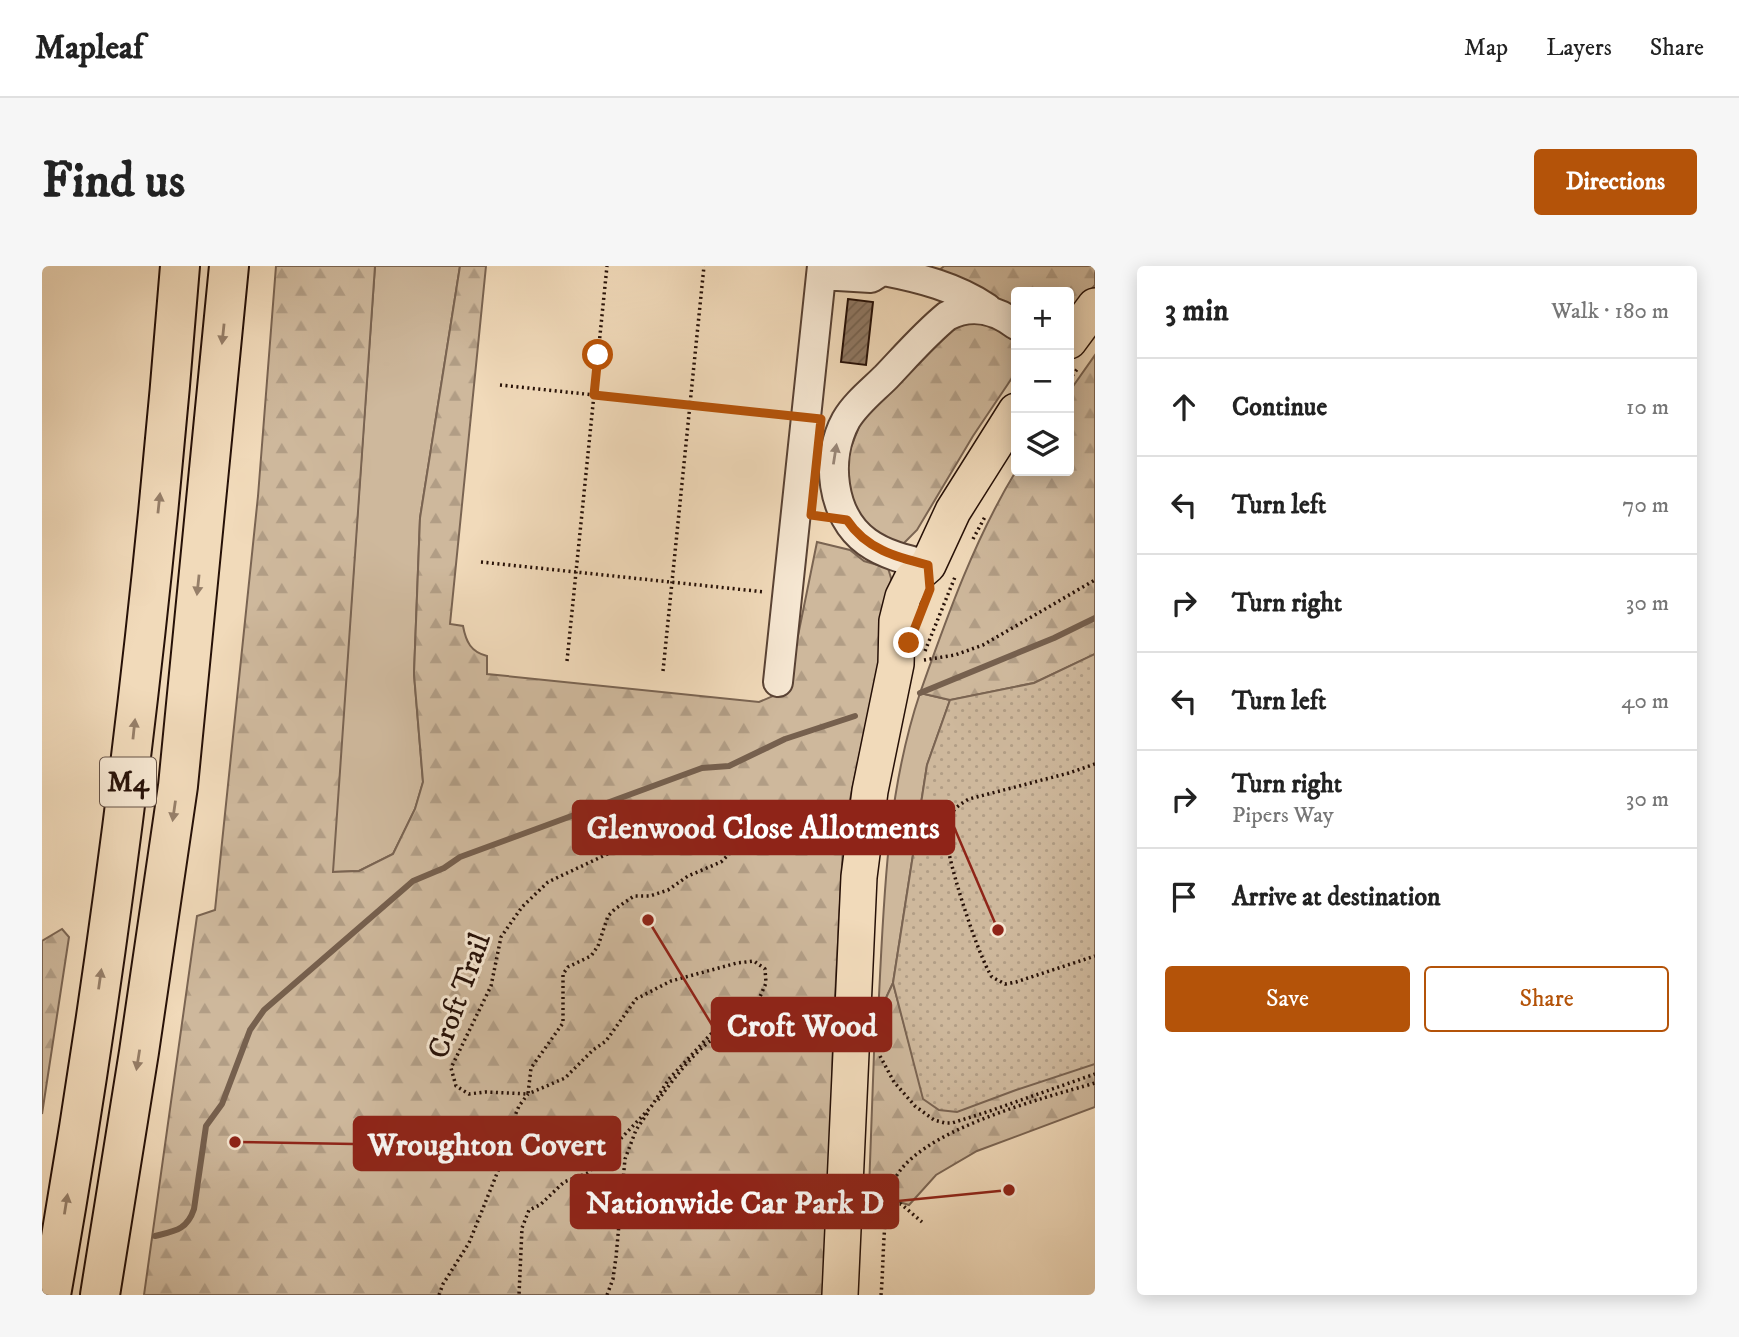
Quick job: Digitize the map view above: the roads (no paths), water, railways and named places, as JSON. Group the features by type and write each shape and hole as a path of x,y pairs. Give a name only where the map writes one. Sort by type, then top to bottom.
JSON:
{"highway":[{"name":"M4","path":"51,1295 84,1097 128,778 167,431 180,266"},
{"name":"M4","path":"100,1295 144,1025 177,786 229,266"}],"main road":[{"path":"1074,334 1095,306"},
{"path":"840,1295 863,834 870,791 909,662 896,630 902,597 912,579 943,567 953,512 1015,413"}],"lane":[{"path":"778,682 821,271 864,279 887,269 962,293 1011,323"},
{"path":"943,567 899,558 878,549 859,535 847,520 838,498 834,464 840,433 853,410 947,316 967,309 987,308"},
{"path":"797,512 847,520"}],"waterway":[{"path":"920,693 1054,638 1095,618"},
{"path":"155,1236 179,1228 191,1216 206,1126 222,1104 250,1030 264,1010 413,881 444,868 460,857 702,768 729,766 785,739 855,716"}],"place":[{"name":"Croft Wood","path":"648,920"},
{"name":"Glenwood Close Allotments","path":"998,930"},
{"name":"Wroughton Covert","path":"235,1142"},
{"name":"Nationwide Car Park D","path":"1009,1190"}]}
